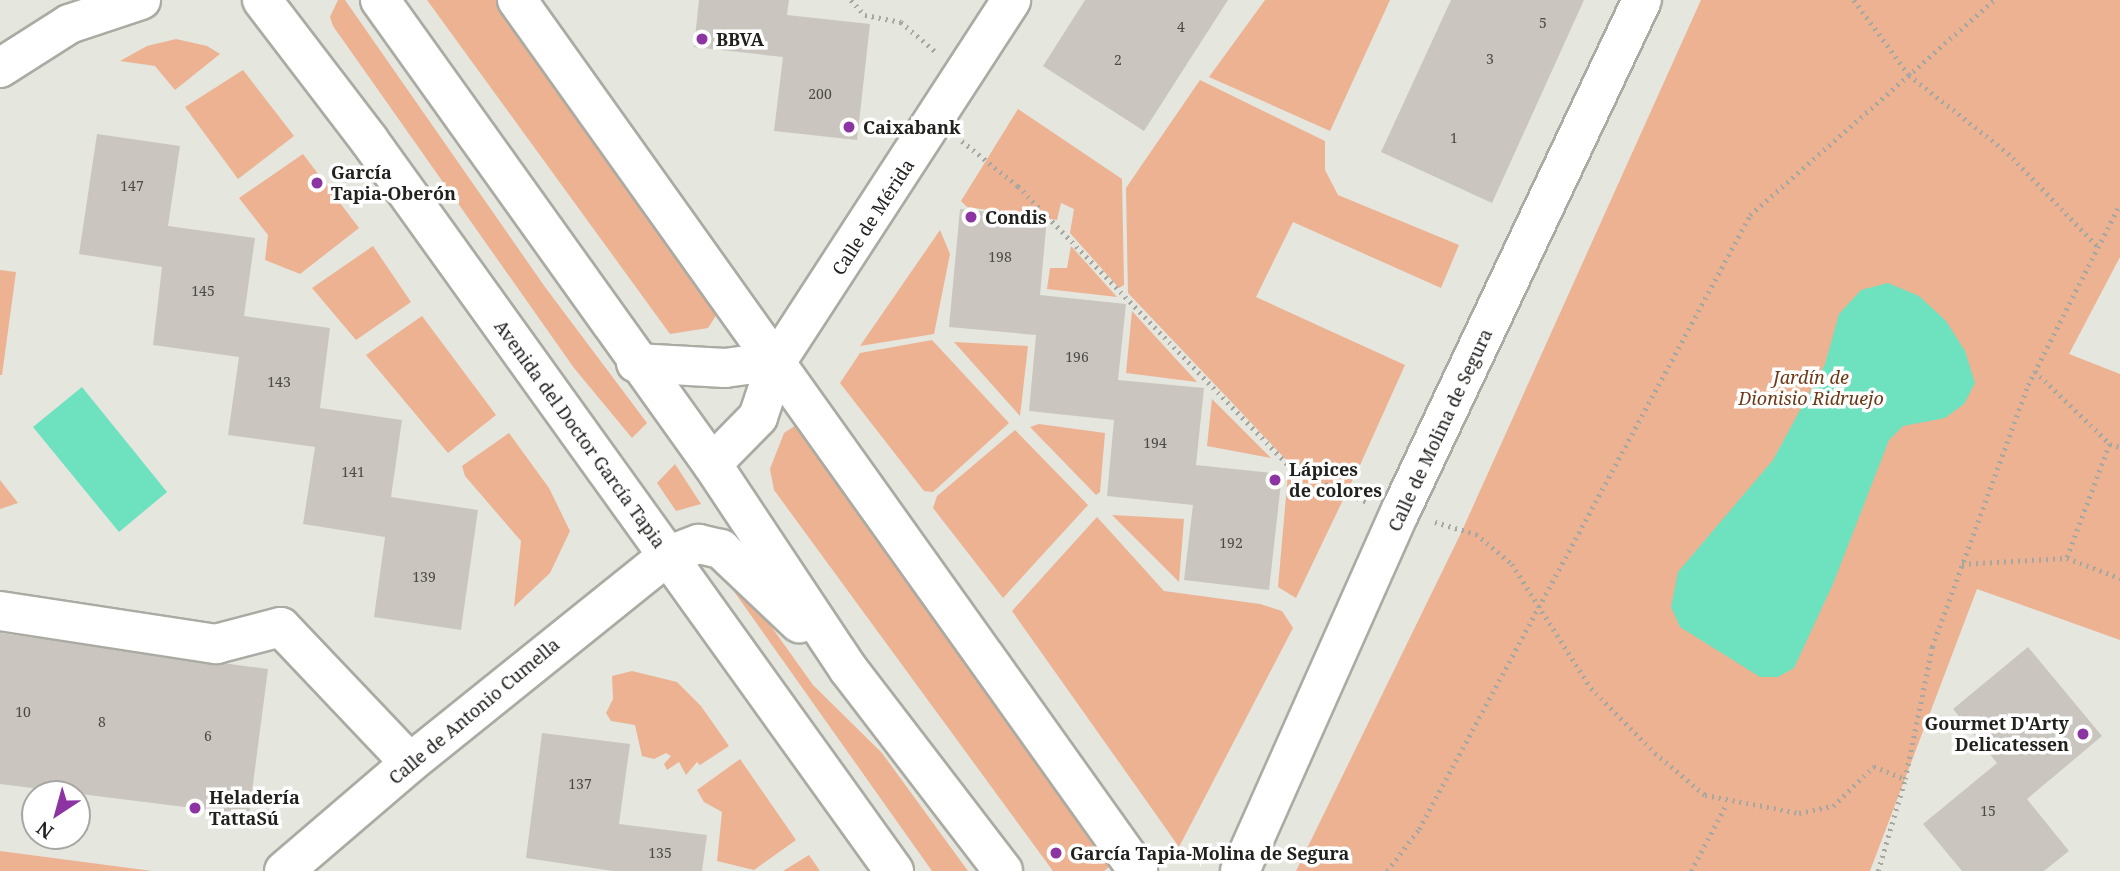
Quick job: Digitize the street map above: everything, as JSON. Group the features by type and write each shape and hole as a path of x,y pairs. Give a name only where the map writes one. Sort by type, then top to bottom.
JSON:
{"street":[{"path":"0,68 78,12 141,0"},
{"name":"Avenida del Doctor García Tapia","path":"262,0 369,140 894,871"},
{"path":"380,0 636,363 712,464 849,670 1003,871"},
{"path":"517,0 777,361 1138,871"},
{"name":"Calle de Mérida","path":"712,464 758,417 777,361 1012,0"},
{"name":"Calle de Molina de Segura","path":"1238,868 1400,512 1643,0"},
{"path":"636,363 725,368 777,361"},
{"name":"Calle de Antonio Cumella","path":"284,871 410,763 667,556 699,544 721,549 849,670"},
{"path":"0,611 216,644 281,627 410,763"}],"path":[{"path":"851,0 865,15 901,22 964,74"},
{"path":"1854,0 1909,75 2008,153 2098,247"},
{"path":"1387,871 1419,829 1750,215 1994,0"},
{"path":"935,120 1018,186 1293,470 1340,494 1476,534 1512,564 1540,604 1591,688 1655,753 1705,795 1727,803 1799,813 1833,806 1874,766 1905,779"},
{"path":"1878,871 1905,779 1932,647 1962,564 2035,371 2120,204"},
{"path":"2035,371 2110,444 2120,447"},
{"path":"2067,558 2110,444"},
{"path":"1962,564 2067,558 2120,578"},
{"path":"1691,871 1727,803"}],"green space":[{"path":"338,0 345,0 545,287 647,423 632,438 574,368 333,26 330,17"},
{"path":"427,0 500,0 708,293 717,314 708,328 670,334"},
{"path":"1265,0 1390,0 1330,131 1209,77"},
{"name":"Jardín de Dionisio Ridruejo","path":"1701,0 2120,0 2120,257 2069,354 2120,374 2120,640 1977,589 1870,871 1296,871 1461,533"},
{"path":"176,39 207,46 220,54 175,90 155,66 120,61 147,46"},
{"path":"243,70 294,136 238,179 185,107"},
{"path":"1200,80 1325,141 1325,170 1338,195 1459,245 1441,288 1293,222 1256,297 1405,365 1356,474 1295,469 1128,293 1126,188"},
{"path":"1018,109 1122,179 1124,285 1119,288 1070,233 1074,209 1061,203 1057,220 967,207 961,201"},
{"path":"303,154 359,228 300,274 265,260 268,235 239,198"},
{"path":"940,230 950,254 934,334 860,346"},
{"path":"373,246 411,302 356,340 312,288"},
{"path":"1071,246 1117,297 1047,289 1050,268 1067,268"},
{"path":"0,270 16,272 2,375 0,375"},
{"path":"1132,311 1197,382 1126,373"},
{"path":"422,316 496,415 448,453 366,355"},
{"path":"932,340 1009,423 933,492 924,491 840,383 860,353"},
{"path":"954,342 1028,346 1020,416"},
{"path":"1212,399 1271,458 1207,446"},
{"path":"1039,424 1105,433 1100,492 1096,495 1030,427"},
{"path":"796,425 805,426 1117,861 1104,871 1053,871 774,490 770,469 784,433"},
{"path":"1015,430 1088,505 1003,598 933,508 937,496"},
{"path":"509,433 549,488 570,531 550,573 514,607 521,541 465,476 462,466"},
{"path":"675,464 701,504 676,511 657,483"},
{"path":"1288,474 1353,479 1296,598 1278,587"},
{"path":"0,480 18,503 0,509"},
{"path":"1112,515 1184,519 1179,582"},
{"path":"1097,517 1164,591 1260,604 1282,611 1293,628 1179,847 1012,611"},
{"path":"723,576 736,577 813,685 882,753 968,871 932,871"},
{"path":"632,671 677,682 701,706 729,746 700,765 697,762 686,775 679,762 667,770 664,764 671,756 666,753 654,759 642,756 635,725 611,721 606,713 613,699 612,676"},
{"path":"740,759 796,840 754,870 717,861 722,812 704,802 697,790"},
{"path":"0,851 152,871 0,871"},
{"path":"809,855 820,871 783,871"}],"shaded area":[{"path":"1888,283 1919,296 1946,321 1965,351 1975,383 1964,404 1945,418 1903,426 1889,440 1833,584 1794,668 1778,677 1760,677 1680,627 1671,607 1678,572 1773,460 1825,364 1839,314 1861,290"},
{"path":"82,387 167,492 119,532 33,427"}],"building":[{"path":"699,0 789,0 787,15 870,24 857,140 774,131 783,57 694,47"},
{"path":"1085,0 1228,0 1144,131 1043,66"},
{"path":"1451,0 1584,0 1492,203 1381,152"},
{"path":"97,134 180,146 168,226 255,238 244,316 330,328 320,408 402,420 391,497 478,510 461,630 374,617 385,537 303,524 315,447 228,435 239,357 153,345 162,267 79,254"},
{"path":"960,209 1047,218 1040,295 1126,304 1118,380 1204,388 1196,465 1282,474 1269,590 1184,580 1193,505 1107,496 1114,420 1029,411 1036,335 949,327"},
{"path":"0,633 268,669 249,815 91,795 91,780 21,780 21,787 0,784"},
{"path":"2028,647 2102,736 2027,799 2069,851 2044,871 1962,871 1923,824 1997,763 1953,709"},
{"path":"542,733 630,744 619,824 707,835 702,871 613,871 526,858"}],"place":[{"name":"BBVA","path":"702,39"},
{"name":"Caixabank","path":"849,127"},
{"name":"García Tapia-Oberón","path":"317,183"},
{"name":"Condis","path":"971,217"},
{"name":"Lápices de colores","path":"1275,480"},
{"name":"Gourmet D'Arty Delicatessen","path":"2083,734"},
{"name":"Heladería TattaSú","path":"195,808"},
{"name":"García Tapia-Molina de Segura","path":"1056,853"}]}
